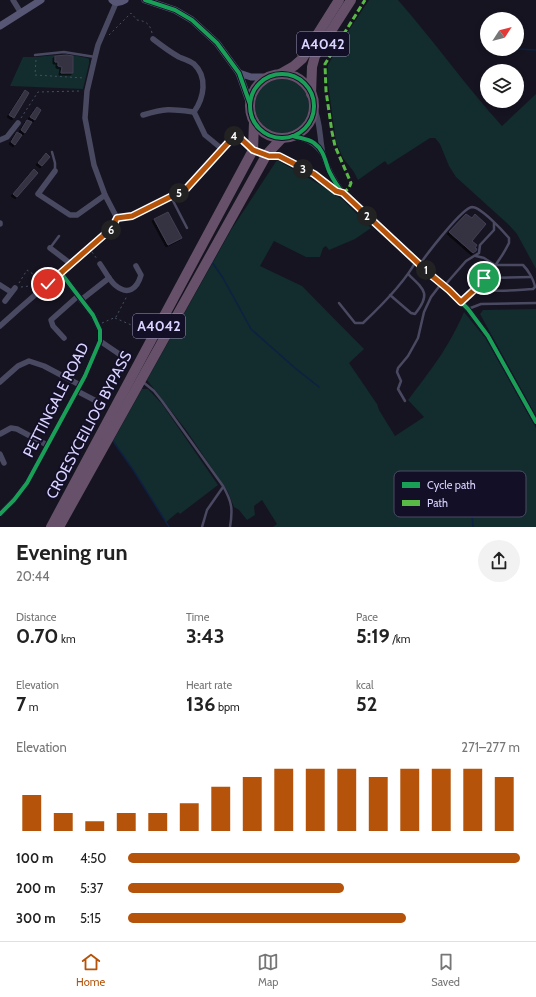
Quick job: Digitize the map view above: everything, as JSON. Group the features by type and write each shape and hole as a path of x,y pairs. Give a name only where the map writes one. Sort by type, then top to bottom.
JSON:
{"highway":[{"name":"A4042","path":"280,74 294,66 302,59 339,0"},
{"name":"A4042","path":"311,94 312,67 315,56 352,0"},
{"path":"280,74 299,79 311,94 314,105 312,115 308,124 302,131 293,136 282,138 274,137 266,134 254,122 250,104 252,96 255,88 268,78 280,74"},
{"name":"CROESYCEILIOG BYPASS","path":"51,527 253,150 254,122"},
{"name":"CROESYCEILIOG BYPASS","path":"59,527 267,155 282,138"}],"street":[{"path":"13,0 21,13"},
{"path":"0,26 41,0"},
{"path":"117,218 105,195 94,165 85,118 87,91 98,45 114,2 121,3 125,0"},
{"path":"145,0 175,10 192,20 217,43 239,73 250,104"},
{"path":"153,39 180,58 192,63 200,71 204,94 194,112"},
{"path":"239,73 251,77 268,78"},
{"path":"314,105 318,116 323,154 328,169 336,184 343,193 468,309 488,336 536,422"},
{"path":"143,115 163,109 194,112"},
{"path":"194,112 205,135 222,149"},
{"path":"0,140 7,137 18,123"},
{"path":"117,218 132,216 186,189 236,134"},
{"path":"293,136 316,144 323,154"},
{"path":"55,171 38,194 70,215 77,215 105,195"},
{"path":"0,326 112,228 117,218"},
{"path":"50,248 71,264"},
{"path":"100,264 115,285 121,289 128,290 134,289 139,284 141,275 136,266"},
{"name":"PETTINGALE ROAD","path":"0,514 14,500 26,483 79,388 100,341 100,330 93,315 61,273"},
{"name":"PETTINGALE ROAD","path":"64,338 53,326 51,320 109,278"},
{"path":"0,285 13,290 5,301"},
{"name":"PETTINGALE ROAD","path":"100,341 125,358"},
{"path":"0,382 18,366 29,361 44,366 79,388"},
{"name":"PETTINGALE ROAD","path":"79,388 100,403"},
{"path":"0,434 11,428 17,429 47,445"},
{"path":"4,463 0,455 7,453"}],"lane":[{"path":"35,55 64,52 95,57"},
{"path":"52,152 55,163 55,171"},
{"path":"171,197 187,228"},
{"path":"339,303 355,323 363,323 464,212 474,207 494,223 509,238 509,243 495,265 476,288 461,302"},
{"path":"476,256 479,253 480,245 494,230 494,223"},
{"path":"50,248 59,236"},
{"path":"405,401 398,389 401,381 397,372 398,368 408,356 418,338 424,312 431,297 466,261 471,257 476,256 484,258 495,265 523,265 534,282 535,287 533,289 491,290 476,288"},
{"path":"390,295 410,313 415,314 422,304 424,293 422,288 408,274"},
{"path":"484,278 531,277"},
{"path":"468,309 481,304 536,303"},
{"path":"141,381 154,390 223,486 230,499 233,513 230,527"},
{"path":"202,527 207,510 223,486"}],"path":[{"path":"109,34 131,13 137,20 144,21 150,26 153,39"},
{"path":"35,55 35,75 91,79"},
{"path":"18,123 38,92 87,91"},
{"path":"236,134 253,150"},
{"path":"267,155 279,156 314,174 336,191 343,193"},
{"path":"89,249 100,264"},
{"path":"13,290 27,270 48,284"},
{"path":"13,290 48,284"},
{"path":"98,324 114,318 128,294 128,290"},
{"path":"114,318 136,327"}],"green space":[{"path":"369,0 398,0 480,101 480,108 486,108 502,126 521,108 524,108 524,105 536,94 536,269 517,234 456,177 449,166 440,144 435,138 430,138 388,165 385,161 358,180 354,172 343,158 336,142 327,76 328,65"},
{"path":"55,55 55,62 58,62 58,66 62,67 62,73 73,73 73,55 89,59 83,89 10,86 23,57"},
{"path":"282,79 292,81 301,87 307,96 309,106 307,116 301,125 292,131 282,133 272,131 263,125 257,116 255,106 257,96 263,87 272,81"},
{"path":"277,160 324,187 343,200 371,228 355,239 329,250 326,246 323,248 320,257 306,257 274,241 260,266 302,286 364,349 349,363 377,404 395,436 424,417 408,400 446,347 464,312 486,339 536,428 536,527 273,527 277,524 262,500 254,506 255,515 247,520 239,510 234,507 228,492 186,430 147,380 231,230"},
{"path":"536,309 536,416 480,314 483,310"},
{"path":"142,389 148,389 162,404 218,485 180,514 178,512 166,522 113,441"}],"building":[{"path":"55,56 73,56 73,73 61,73 62,67 58,66 58,62 55,62"},
{"path":"25,90 29,93 14,118 9,115"},
{"path":"37,107 41,110 35,120 30,117"},
{"path":"27,120 32,122 25,133 21,130"},
{"path":"17,132 22,135 15,145 11,142"},
{"path":"46,153 50,157 42,166 38,163"},
{"path":"34,169 38,173 17,197 13,194"},
{"path":"168,212 182,238 168,245 154,219"},
{"path":"466,214 472,218 475,214 486,224 472,241 477,245 475,248 477,249 476,251 473,253 449,232"}],"waterway":[{"path":"524,49 536,50"},
{"path":"212,262 223,278 251,329 319,387"},
{"path":"113,441 134,471 169,527"},
{"path":"472,517 473,527"}],"marked path":[{"path":"343,193 349,188 351,183 335,146 326,91 325,64 365,0"}],"cycle path":[{"path":"145,0 175,10 192,20 217,43 239,73 250,104"},
{"path":"282,74 300,80 308,88 314,106 308,124 300,132 282,138 264,132 256,124 250,106 256,88 264,80 282,74"},
{"path":"293,136 310,140 314,143 322,152 332,177 343,193 468,309 488,336 536,422"},
{"path":"0,514 14,500 27,483 85,376 100,341 100,330 93,315 61,273"}],"route":[{"path":"48,284 112,228 117,218 132,216 186,189 236,134 253,150 257,150 269,156 279,156 314,174 336,191 343,193 461,302 484,278"}]}
